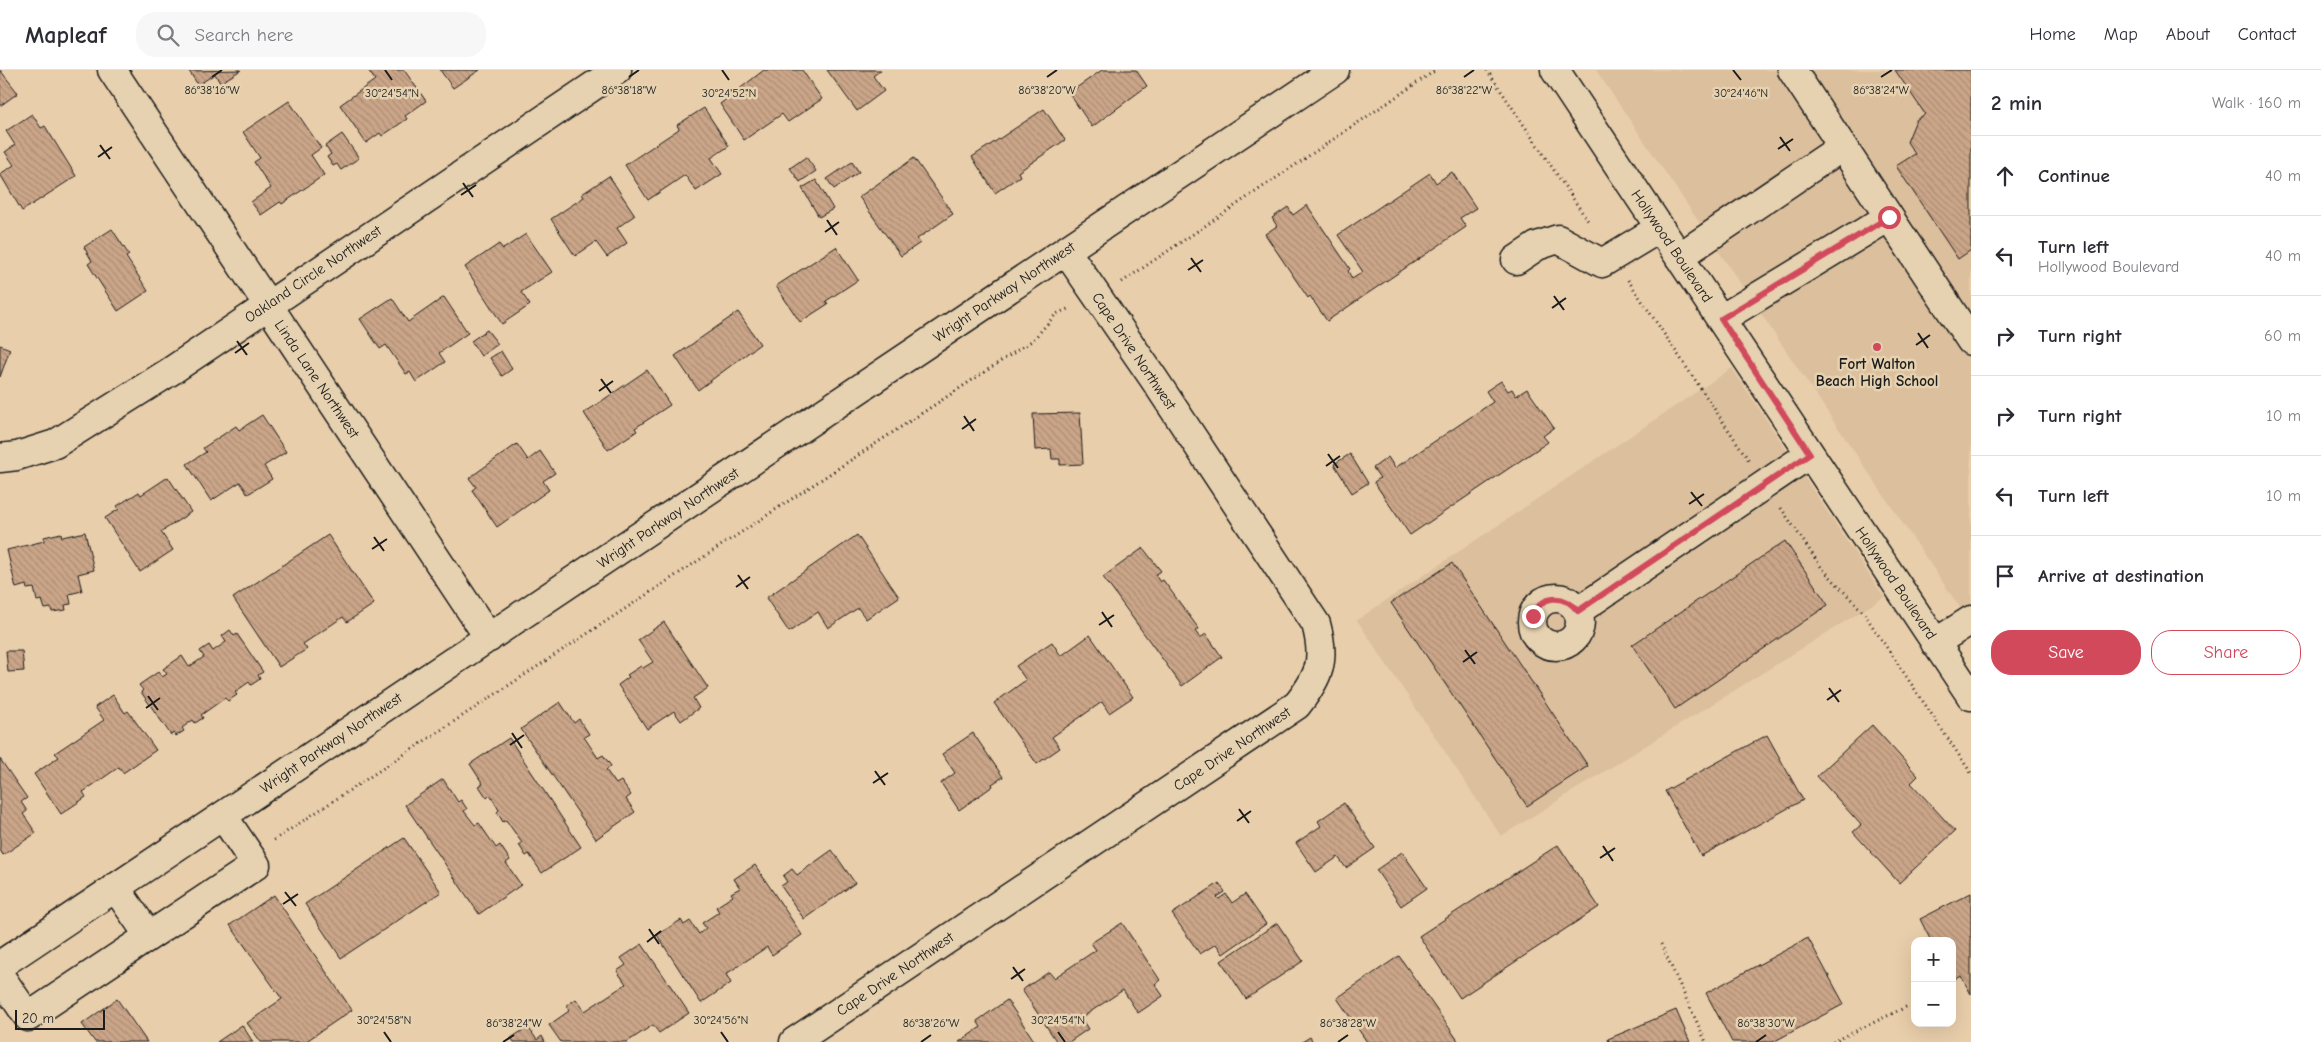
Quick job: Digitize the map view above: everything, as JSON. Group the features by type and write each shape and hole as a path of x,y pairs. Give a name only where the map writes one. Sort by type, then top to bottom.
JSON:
{"street":[{"name":"Linda Lane Northwest","path":"112,70 489,638"},
{"name":"Oakland Circle Northwest","path":"0,458 17,456 55,444 172,371 617,70"},
{"name":"Wright Parkway Northwest","path":"0,965 1335,70"},
{"name":"Hollywood Boulevard","path":"1555,70 1971,696"},
{"path":"1792,70 1971,342"},
{"path":"1679,257 1842,147"},
{"path":"1721,319 1889,217"},
{"path":"1516,260 1537,246 1558,239 1602,263 1660,228"},
{"name":"Cape Drive Northwest","path":"794,1042 1297,705 1314,684 1321,662 1321,644 1316,624 1066,251"},
{"path":"1578,611 1810,454"},
{"path":"1935,643 1971,620"},
{"path":"0,976 28,1017 256,865 223,816"},
{"path":"115,887 149,936"}],"path":[{"path":"250,856 1033,340 1056,314 1116,286 1436,70"},
{"path":"1487,70 1821,568 1863,612 1971,773"},
{"path":"1661,944 1706,1042"},
{"path":"1833,1042 1908,1006"}],"shaded area":[{"name":"Fort Walton Beach High School","path":"1596,70 1971,70 1971,624"},
{"path":"1732,368 1884,597 1501,836 1357,620"}],"building":[{"path":"0,70 18,93 0,106"},
{"path":"241,70 220,83 215,74 198,85 189,71"},
{"path":"368,70 404,70 426,101 405,116 407,119 382,136 380,133 366,143 340,105 375,80"},
{"path":"440,70 480,70 453,88"},
{"path":"764,70 802,70 822,99 788,122 782,114 744,140 720,104"},
{"path":"827,70 881,70 873,76 884,91 857,111"},
{"path":"1102,70 1136,70 1147,86 1092,127 1069,93"},
{"path":"1895,70 1971,70 1971,250 1958,259 1896,166 1915,154 1907,142 1916,120 1925,114"},
{"path":"289,101 321,148 311,155 324,175 282,204 280,202 261,215 251,202 271,188 254,162 260,158 243,132"},
{"path":"704,108 729,146 711,158 722,174 696,191 685,175 648,200 625,165 679,129 677,125"},
{"path":"1044,109 1065,140 1018,172 1020,176 995,193 972,157"},
{"path":"32,114 41,128 45,126 76,176 22,211 0,174 14,165 5,152 15,145 6,131"},
{"path":"342,134 359,158 341,170 337,164 333,166 327,157 331,154 325,146"},
{"path":"806,157 816,171 800,182 790,168"},
{"path":"914,158 953,214 917,239 920,243 901,256 859,197"},
{"path":"852,162 859,172 834,189 827,179"},
{"path":"1452,172 1476,208 1460,218 1466,227 1327,321 1310,296 1308,298 1265,234 1277,226 1272,218 1288,207 1293,215 1307,205 1350,269 1348,271 1352,279 1363,272 1338,235 1430,173 1436,183"},
{"path":"609,176 635,215 617,228 627,243 607,257 596,242 575,256 551,219 584,197 582,194"},
{"path":"816,180 833,209 819,217 802,188"},
{"path":"112,229 129,255 126,257 148,291 118,311 88,264 92,261 84,247"},
{"path":"526,234 552,272 521,292 530,305 502,324 465,267 499,244 503,249"},
{"path":"836,247 858,280 826,301 828,304 800,322 776,286"},
{"path":"444,297 468,333 439,353 445,362 416,382 410,372 406,374 386,345 380,349 360,319 392,298 408,322"},
{"path":"738,312 760,344 698,390 675,356"},
{"path":"487,330 498,344 481,356 471,341"},
{"path":"0,345 10,349 0,377"},
{"path":"501,351 512,369 502,376 490,358"},
{"path":"647,370 670,405 635,428 637,431 608,450 584,413"},
{"path":"1501,381 1508,391 1512,389 1516,396 1527,389 1554,428 1543,436 1548,442 1410,535 1374,482 1380,478 1373,468 1388,457 1395,468 1493,402 1486,391"},
{"path":"1080,413 1083,464 1060,465 1060,459 1052,459 1051,449 1035,450 1033,414"},
{"path":"262,415 286,452 264,466 272,479 248,494 240,482 211,501 187,464 206,452 203,448 236,426 239,430"},
{"path":"517,444 528,460 540,451 555,473 543,481 549,490 497,527 472,490 476,487 469,478"},
{"path":"1350,454 1368,483 1352,493 1334,464"},
{"path":"168,477 191,512 161,532 173,550 140,572 105,518 119,509 117,506 139,492 141,495"},
{"path":"85,532 94,570 78,574 82,591 69,594 71,604 65,605 66,610 52,612 51,608 45,609 42,600 37,601 34,588 27,589 26,585 16,588 7,550 44,541 44,537 61,533 62,537"},
{"path":"328,535 374,604 347,622 343,617 303,644 307,649 279,667 233,598"},
{"path":"857,535 899,597 866,619 858,608 828,628 818,612 789,632 766,598"},
{"path":"1785,541 1828,605 1675,709 1632,645"},
{"path":"1143,548 1161,571 1155,575 1160,582 1163,580 1199,629 1195,631 1200,638 1206,634 1222,657 1182,686 1103,577"},
{"path":"1452,563 1588,766 1527,806 1391,603"},
{"path":"664,622 708,688 693,698 699,708 681,721 674,711 647,729 618,685 629,677 627,675 641,666 643,668 653,662 638,640"},
{"path":"230,630 234,636 237,634 263,672 258,675 260,679 251,685 249,682 235,692 237,695 228,701 225,698 201,715 203,718 195,723 193,720 182,728 184,731 176,736 174,733 171,735 141,692 143,690 139,685 158,672 162,677 167,674 163,669 182,656 189,667 204,657 200,651 209,645 213,651 226,642 222,636"},
{"path":"1090,635 1133,697 1109,713 1102,702 1052,737 1060,748 1037,764 994,703 1026,680 1016,666 1052,642 1061,656"},
{"path":"6,651 22,651 24,671 8,672"},
{"path":"113,695 125,713 128,711 156,750 123,773 119,767 83,792 86,797 61,814 34,774 59,757 55,753 104,720 95,707"},
{"path":"560,702 574,723 579,719 589,734 584,737 598,758 603,755 611,766 606,770 616,784 621,781 631,795 626,799 635,812 596,839 521,729"},
{"path":"1872,725 1918,776 1911,783 1955,831 1899,883 1853,832 1861,825 1817,776"},
{"path":"973,733 1003,777 959,810 941,783 955,773 942,754"},
{"path":"1767,735 1803,800 1701,856 1665,791"},
{"path":"509,738 581,847 542,873 529,854 526,856 519,845 522,843 506,820 503,822 497,812 499,810 490,795 487,798 479,786 483,784 470,764"},
{"path":"0,759 27,798 21,802 27,811 23,814 36,833 3,855 0,850"},
{"path":"443,779 458,802 461,800 467,809 464,811 475,825 479,823 496,848 500,845 510,860 506,863 521,885 479,914 405,805"},
{"path":"1344,803 1375,848 1346,868 1338,857 1316,872 1296,843 1321,826 1318,821"},
{"path":"404,838 441,892 341,958 305,904"},
{"path":"1558,845 1599,907 1460,998 1419,936"},
{"path":"832,850 855,883 804,919 781,886 787,882 783,876 792,869 797,875"},
{"path":"1402,852 1427,888 1401,906 1376,870"},
{"path":"755,865 802,935 772,955 767,947 726,974 731,983 701,1003 657,935 681,920 684,925 690,921 699,934 706,928 702,923 719,912 716,907 733,896 731,893 740,888 734,879"},
{"path":"1219,883 1225,892 1217,897 1219,899 1226,894 1232,903 1245,894 1266,924 1223,954 1216,944 1200,954 1172,914"},
{"path":"1971,893 1971,994 1961,976 1956,978 1956,937 1929,937 1920,919"},
{"path":"274,895 352,1010 305,1042 261,1042 247,1023 282,999 230,925"},
{"path":"1122,923 1160,980 1155,984 1163,996 1138,1013 1123,990 1081,1018 1088,1029 1069,1042 1057,1042 1022,990 1049,972 1054,978 1096,950 1091,943"},
{"path":"1277,923 1303,961 1246,999 1221,961"},
{"path":"1808,938 1844,1004 1773,1042 1732,1042 1706,993"},
{"path":"642,944 689,1013 659,1033 653,1025 627,1042 561,1042 549,1025 569,1011 566,1006 576,999 585,1011 626,984 617,971 626,965 621,958"},
{"path":"1399,956 1459,1042 1367,1042 1337,998"},
{"path":"117,999 147,1042 95,1042 82,1024"},
{"path":"1007,1000 1035,1042 959,1042 981,1027 977,1021"},
{"path":"1676,1010 1690,1042 1609,1042 1608,1039"},
{"path":"242,1025 253,1042 217,1042"},
{"path":"528,1027 537,1040 542,1036 545,1042 514,1042 511,1038"},
{"path":"1310,1037 1313,1042 1302,1042"}],"place":[{"name":"Fort Walton Beach High School","path":"1877,347"}],"route":[{"path":"1533,616 1540,604 1553,598 1567,601 1578,611 1810,454 1721,319 1889,217"}]}
